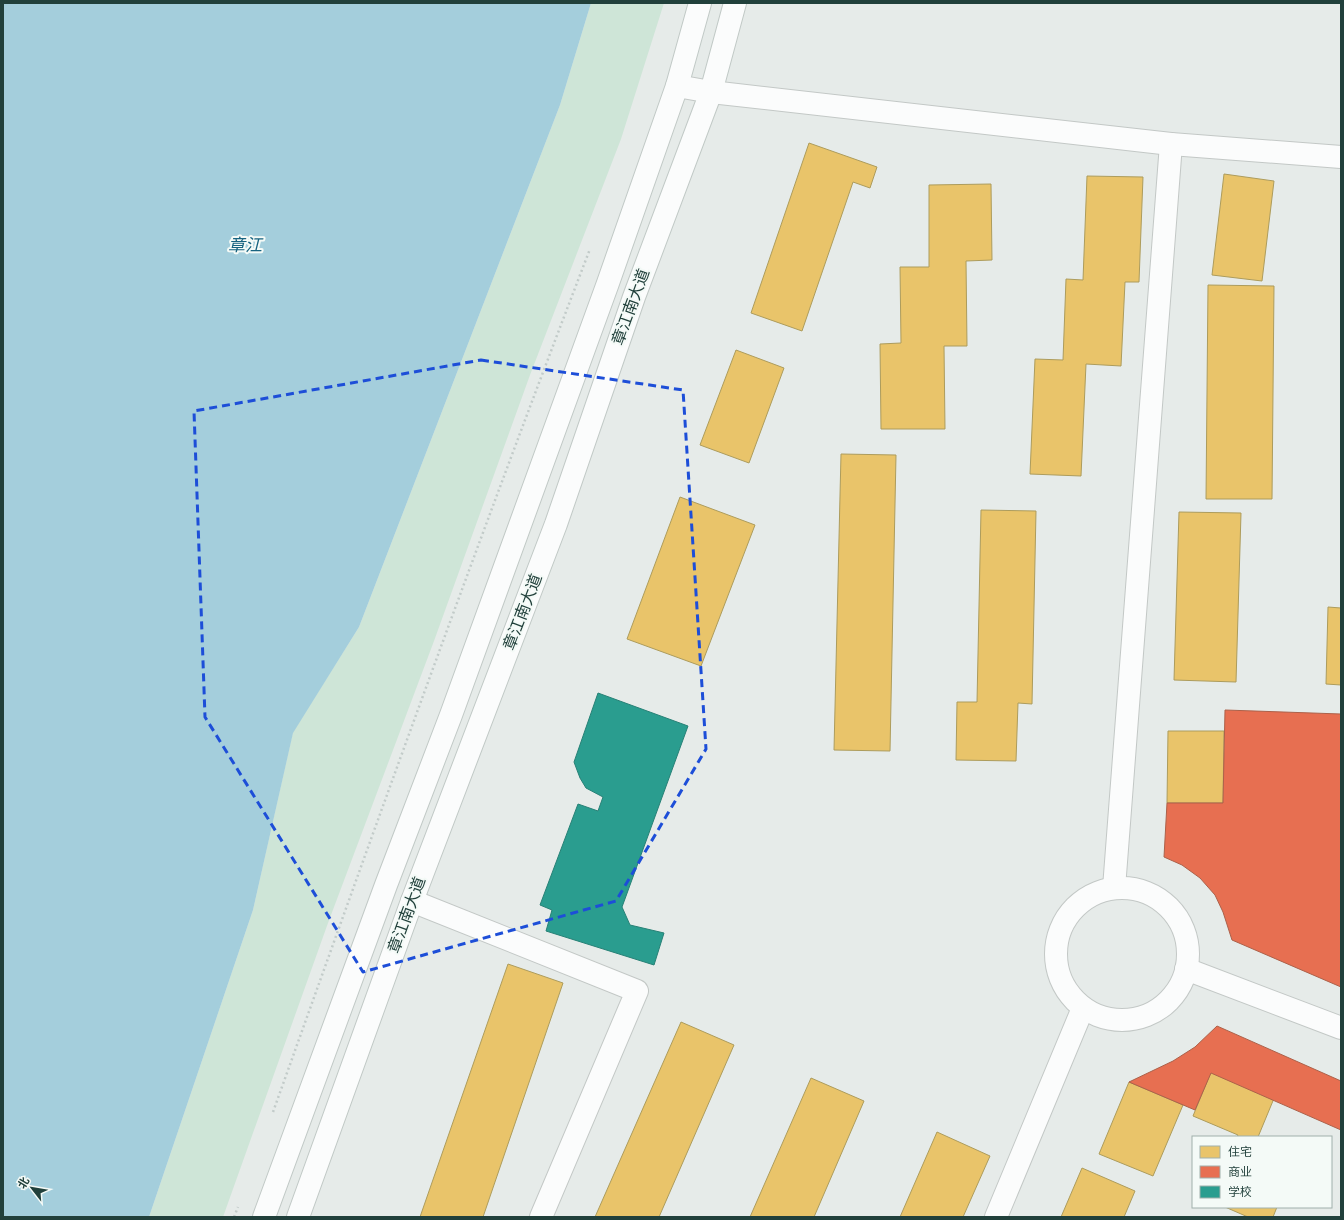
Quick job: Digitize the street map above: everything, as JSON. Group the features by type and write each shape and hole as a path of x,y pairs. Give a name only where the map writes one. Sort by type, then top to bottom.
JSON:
{"street":[{"name":"章江南大道","path":"264,1217 386,885 457,700 608,283 677,86 700,3"},
{"name":"章江南大道","path":"298,1217 412,901 556,524 634,297 711,92 735,3"},
{"path":"677,86 711,92 1171,144 1341,158"},
{"path":"1114,888 1171,144"},
{"path":"1114,888 1131,888 1147,892 1162,901 1174,913 1183,928 1188,945 1188,962 1186,969 1175,993 1164,1006 1133,1020 1116,1020 1099,1017 1083,1008 1070,996 1060,981 1056,963 1056,946 1060,928 1069,913 1082,901 1097,892 1114,888"},
{"path":"412,901 636,991 541,1217"},
{"path":"1186,969 1341,1028"},
{"path":"996,1217 1083,1008"}],"path":[{"path":"272,1115 540,380 592,245"},
{"path":"234,1217 240,1203"}],"highlighted area":[{"path":"481,360 683,390 706,749 616,901 363,972 205,717 194,411"}],"green space":[{"path":"591,3 664,3 621,139 530,375 434,641 328,923 223,1217 149,1217 253,910 293,732 359,627 560,105"}],"water":[{"name":"章江","path":"3,3 591,3 560,105 359,627 293,733 253,910 149,1217 3,1217"}],"building: 住宅":[{"path":"809,143 877,167 870,188 853,182 802,331 751,313"},
{"path":"1224,174 1274,181 1262,281 1212,275"},
{"path":"1087,176 1143,177 1139,282 1125,282 1121,366 1086,364 1081,476 1030,474 1035,359 1063,360 1066,279 1083,280"},
{"path":"991,184 992,260 966,261 967,346 944,346 945,429 881,429 880,344 901,343 900,267 929,267 929,185"},
{"path":"1208,285 1274,286 1272,499 1206,499"},
{"path":"736,350 784,368 749,463 700,445"},
{"path":"841,454 896,455 890,751 834,750"},
{"path":"680,497 755,525 701,666 627,639"},
{"path":"981,510 1036,511 1032,704 1018,703 1016,761 956,760 957,702 977,702"},
{"path":"1179,512 1241,513 1236,682 1174,680"},
{"path":"1328,607 1341,608 1341,685 1326,684"},
{"path":"1168,731 1224,731 1223,803 1167,803"},
{"path":"508,964 563,983 483,1217 420,1217"},
{"path":"681,1022 734,1045 659,1217 595,1217"},
{"path":"1224,1040 1287,1067 1258,1136 1238,1136 1193,1116"},
{"path":"811,1078 864,1101 814,1217 750,1217"},
{"path":"1129,1082 1183,1105 1153,1176 1099,1154"},
{"path":"937,1132 990,1156 963,1217 900,1217"},
{"path":"1082,1168 1135,1191 1124,1217 1061,1217"},
{"path":"1227,1208 1277,1208 1273,1217 1248,1217"}],"building: 商业":[{"path":"1225,710 1341,714 1341,987 1232,940 1223,912 1215,895 1200,878 1182,865 1164,857 1167,803 1223,803"},
{"path":"1217,1026 1341,1081 1341,1130 1211,1073 1195,1110 1129,1082 1173,1061 1195,1047"}],"building: 学校":[{"path":"598,693 688,726 622,907 630,925 664,933 654,965 546,931 552,910 540,905 578,804 598,811 603,797 586,788 580,778 574,762"}]}
